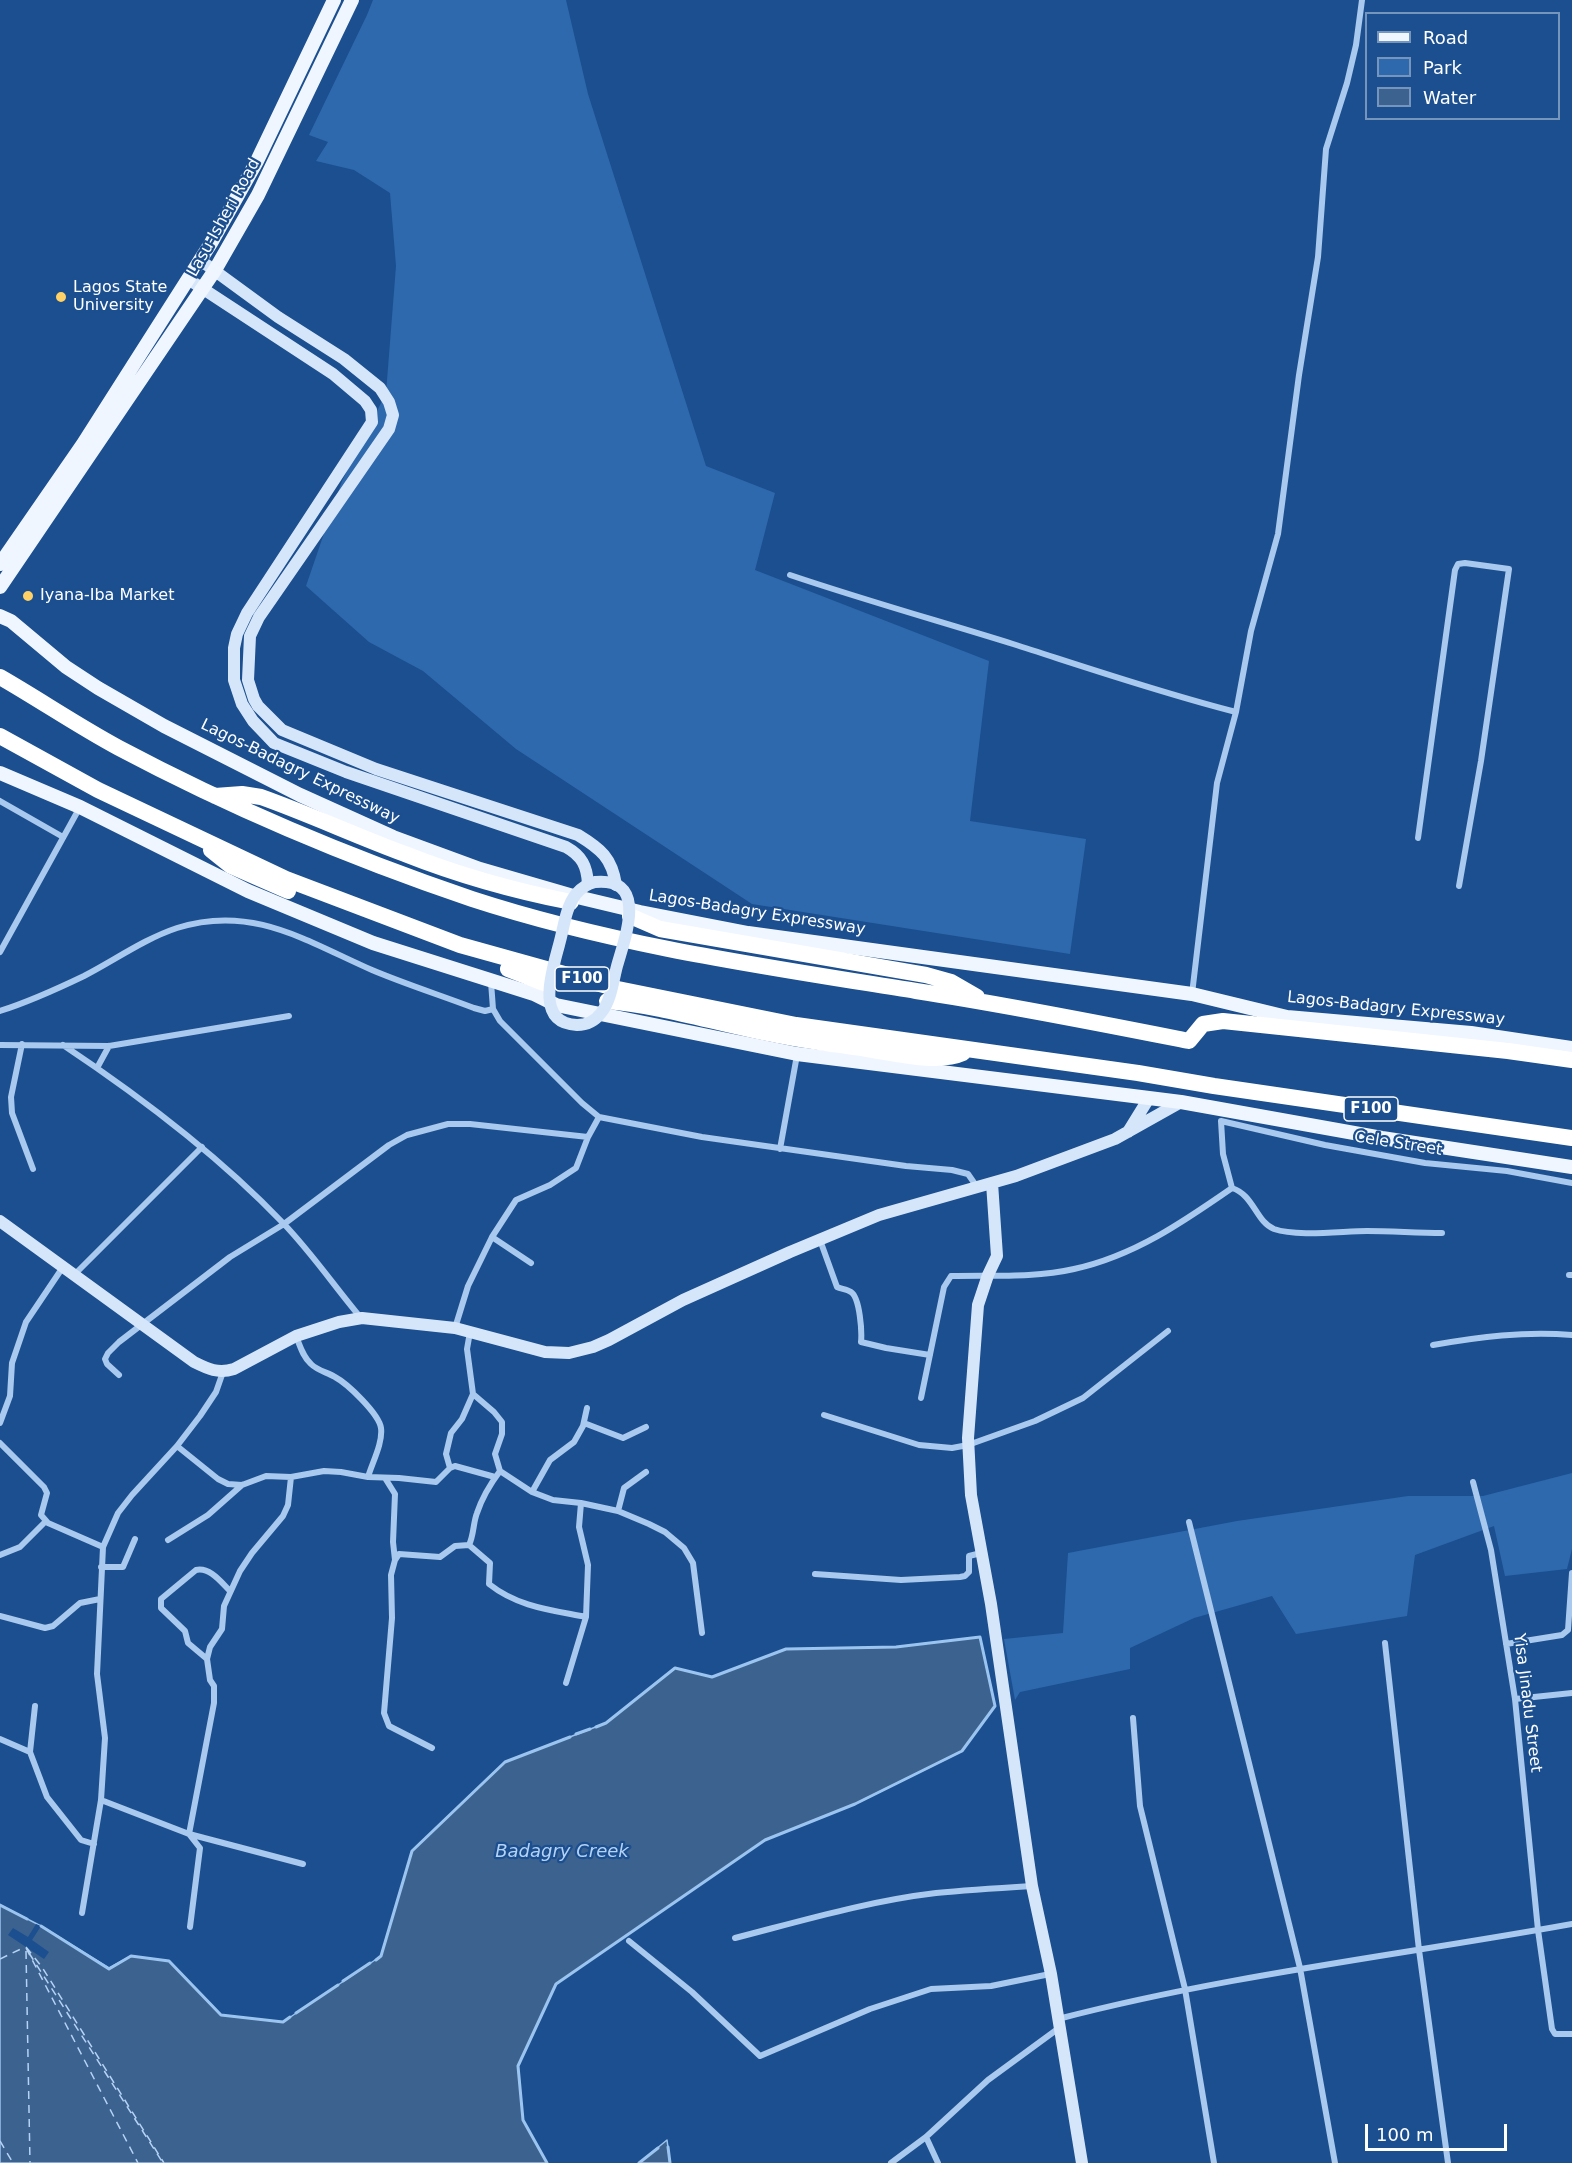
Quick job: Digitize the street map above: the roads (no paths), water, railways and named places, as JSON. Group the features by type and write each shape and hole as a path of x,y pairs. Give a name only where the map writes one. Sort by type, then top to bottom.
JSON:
{"highway":[{"name":"Lagos-Badagry Expressway","path":"0,677 119,747 214,796 303,837 473,899 626,941 772,968 982,1001 1189,1041 1203,1024 1223,1021 1572,1060"},
{"name":"F100","path":"0,736 98,790 286,879 460,945 618,989 796,1025 1572,1138"},
{"path":"214,796 242,794 261,797 406,855 482,880 571,902"},
{"path":"201,839 218,856 241,872 382,927 510,969 549,985"},
{"path":"630,916 660,929 943,980 965,989 982,1001"},
{"path":"607,1001 779,1036 909,1055 955,1057 970,1050"}],"main road":[{"name":"Lasu-Isheri Road","path":"0,564 83,444 200,260 257,161 334,0"},
{"name":"Lasu-Isheri Road","path":"0,587 215,270 258,195 352,0"},
{"path":"200,260 278,317 344,359 380,388 389,402 393,415 390,429 260,617 250,636 248,680 254,699 282,730 376,769 426,793 566,847 582,860 587,872 588,884"},
{"path":"188,279 333,374 365,401 371,410 372,423 247,613 237,634 232,664 234,680 242,704 253,721 274,743 346,772 578,836 590,842 609,860 614,869 616,885"},
{"name":"Lagos-Badagry Expressway","path":"0,616 11,621 66,667 98,688 164,726 331,809 393,837 480,869 573,896 748,933 1192,994 1287,1017 1470,1034 1572,1048"},
{"path":"0,773 80,807 258,895 373,943 534,994 556,1005 797,1054 1181,1102 1395,1140 1572,1167"},
{"path":"601,881 616,885 629,900 630,916 607,1001 601,1013 592,1021 579,1025 571,1024 562,1020 551,1007 548,993 571,902 576,894 588,884 601,881"},
{"path":"1128,1133 1149,1098"},
{"path":"0,1221 194,1362 208,1369 223,1372 234,1369 296,1336 339,1322 362,1318 455,1328 545,1352 569,1353 609,1340 683,1300 879,1215 1027,1172 1128,1133 1181,1102"},
{"path":"992,1183 997,1256 978,1305 968,1445 971,1495 991,1604 1032,1886 1051,1974 1082,2163"}],"street":[{"path":"1192,994 1217,783 1236,712 1251,631 1278,534 1297,386 1318,257 1326,149 1351,64 1362,0"},
{"path":"1418,837 1455,570 1458,564 1465,563 1509,569 1481,761 1459,886"},
{"path":"790,575 862,600 980,634 1177,697 1236,712"},
{"path":"0,801 63,837"},
{"path":"0,952 3,939 80,807"},
{"path":"0,1011 83,976 153,937 207,921 239,920 284,932 404,983 474,1008 485,1011 493,1009"},
{"path":"491,981 493,1009 500,1021 599,1117 780,1149 952,1170 968,1174 978,1188"},
{"path":"0,1045 109,1046 289,1016"},
{"path":"22,1044 11,1097 12,1113 33,1169"},
{"path":"63,1046 97,1068 202,1147 284,1224 362,1318"},
{"path":"97,1068 109,1046"},
{"path":"780,1149 797,1054"},
{"path":"455,1328 468,1286 492,1237 516,1200 550,1185 576,1168 588,1137 599,1117"},
{"name":"Cele Street","path":"1232,1188 1222,1154 1221,1121 1325,1145 1391,1157 1425,1163 1507,1171 1572,1183"},
{"path":"119,1375 105,1359 119,1342 230,1257 284,1224 390,1145 407,1135 448,1124 471,1124 588,1137"},
{"path":"1391,1157 1395,1140"},
{"path":"1425,1163 1429,1145"},
{"path":"75,1274 202,1147"},
{"path":"921,1398 944,1287 951,1276 1035,1274 1073,1269 1105,1260 1150,1241 1232,1188 1241,1191 1263,1220 1273,1228 1292,1232 1442,1233"},
{"path":"492,1237 531,1263"},
{"path":"820,1240 837,1287 851,1292 855,1297 862,1330 861,1342 930,1355"},
{"path":"0,1423 10,1396 12,1363 26,1322 63,1266"},
{"path":"450,1468 446,1454 451,1433 462,1419 473,1394 467,1349 471,1331"},
{"path":"824,1415 919,1445 952,1448 968,1445 1035,1421 1083,1398 1168,1331"},
{"path":"1433,1345 1482,1337 1536,1332 1572,1335"},
{"path":"296,1336 306,1359 313,1367 335,1376 353,1390 380,1422 382,1430 380,1440 368,1477"},
{"path":"82,1913 101,1800 105,1738 98,1674 103,1547 118,1513 177,1446 216,1392 223,1372"},
{"path":"473,1394 502,1422 502,1434 495,1454 500,1471 532,1492 553,1500 618,1511 666,1532 684,1548 693,1563 702,1633"},
{"path":"532,1492 549,1460 570,1446 584,1424 587,1408"},
{"path":"584,1424 623,1438 646,1427"},
{"path":"0,1443 45,1487 47,1493 41,1515 45,1521 103,1547"},
{"path":"177,1446 218,1479 228,1484 242,1485"},
{"path":"168,1540 208,1515 242,1485 266,1476 291,1477 324,1471 436,1482 450,1468 461,1466 495,1477"},
{"path":"469,1545 477,1513 500,1471"},
{"path":"618,1511 624,1488 646,1472"},
{"path":"190,1926 200,1848 189,1833 214,1703 214,1686 210,1680 207,1659 210,1647 222,1629 224,1606 230,1591 252,1553 283,1516 288,1505 291,1477"},
{"path":"385,1478 395,1494 393,1542 395,1560"},
{"name":"Yisa Jinadu Street","path":"1473,1482 1491,1550 1515,1698 1538,1930 1552,2029 1555,2034 1572,2034"},
{"path":"566,1683 586,1617 588,1565 579,1527 581,1503"},
{"path":"0,1555 20,1548 45,1521"},
{"path":"1190,1522 1300,1968 1335,2163"},
{"path":"101,1567 123,1567 135,1539"},
{"path":"432,1748 389,1726 384,1713 392,1617 391,1575 399,1554 440,1557 455,1546 469,1545 490,1563 489,1584 502,1594 528,1606 586,1617"},
{"path":"815,1574 901,1580 960,1577 969,1572 969,1556 981,1553"},
{"path":"207,1659 188,1643 185,1631 160,1608 161,1599 189,1575 201,1568 208,1571 230,1591"},
{"path":"1506,1644 1566,1633 1572,1573"},
{"path":"0,1616 45,1628 53,1626 80,1603 100,1599"},
{"path":"1385,1643 1419,1950 1448,2163"},
{"path":"1515,1698 1572,1693"},
{"path":"35,1706 30,1752 47,1797 81,1840 94,1844"},
{"path":"1133,1718 1140,1806 1185,1989 1214,2163"},
{"path":"0,1739 30,1752"},
{"path":"101,1800 189,1833 303,1864"},
{"path":"735,1938 892,1900 935,1893 1032,1886"},
{"path":"891,2163 926,2137 988,2080 1059,2023 1185,1989 1572,1924"},
{"path":"629,1941 692,1992 760,2055 870,2009 931,1989 991,1986 1051,1974"},
{"path":"926,2137 938,2163"}],"water":[{"name":"Badagry Creek","path":"980,1637 995,1706 962,1751 855,1804 765,1840 556,1984 518,2066 523,2120 547,2163 0,2163 0,1905 41,1926 109,1968 131,1956 169,1961 221,2015 283,2022 381,1956 412,1851 505,1762 606,1723 675,1668 712,1677 786,1649 896,1647"},
{"path":"667,2140 670,2163 639,2163"}],"waterway":[{"path":"547,2163 523,2120 518,2066 556,1984 765,1840 855,1804 962,1751 995,1706 980,1637 896,1647 786,1649 712,1677 675,1668 606,1723 596,1727"},
{"path":"576,1734 590,1729"},
{"path":"376,1960 381,1956 412,1851 505,1762 570,1737"},
{"path":"0,1905 27,1919"},
{"path":"41,1926 109,1969 131,1956 169,1961 221,2015 283,2022 290,2017"},
{"path":"343,1981 370,1963"},
{"path":"296,2013 338,1985"},
{"path":"668,2147 670,2163"},
{"path":"639,2163 658,2148"}],"place":[{"name":"Lagos State University","path":"61,297"},
{"name":"Iyana-Iba Market","path":"28,596"}]}
